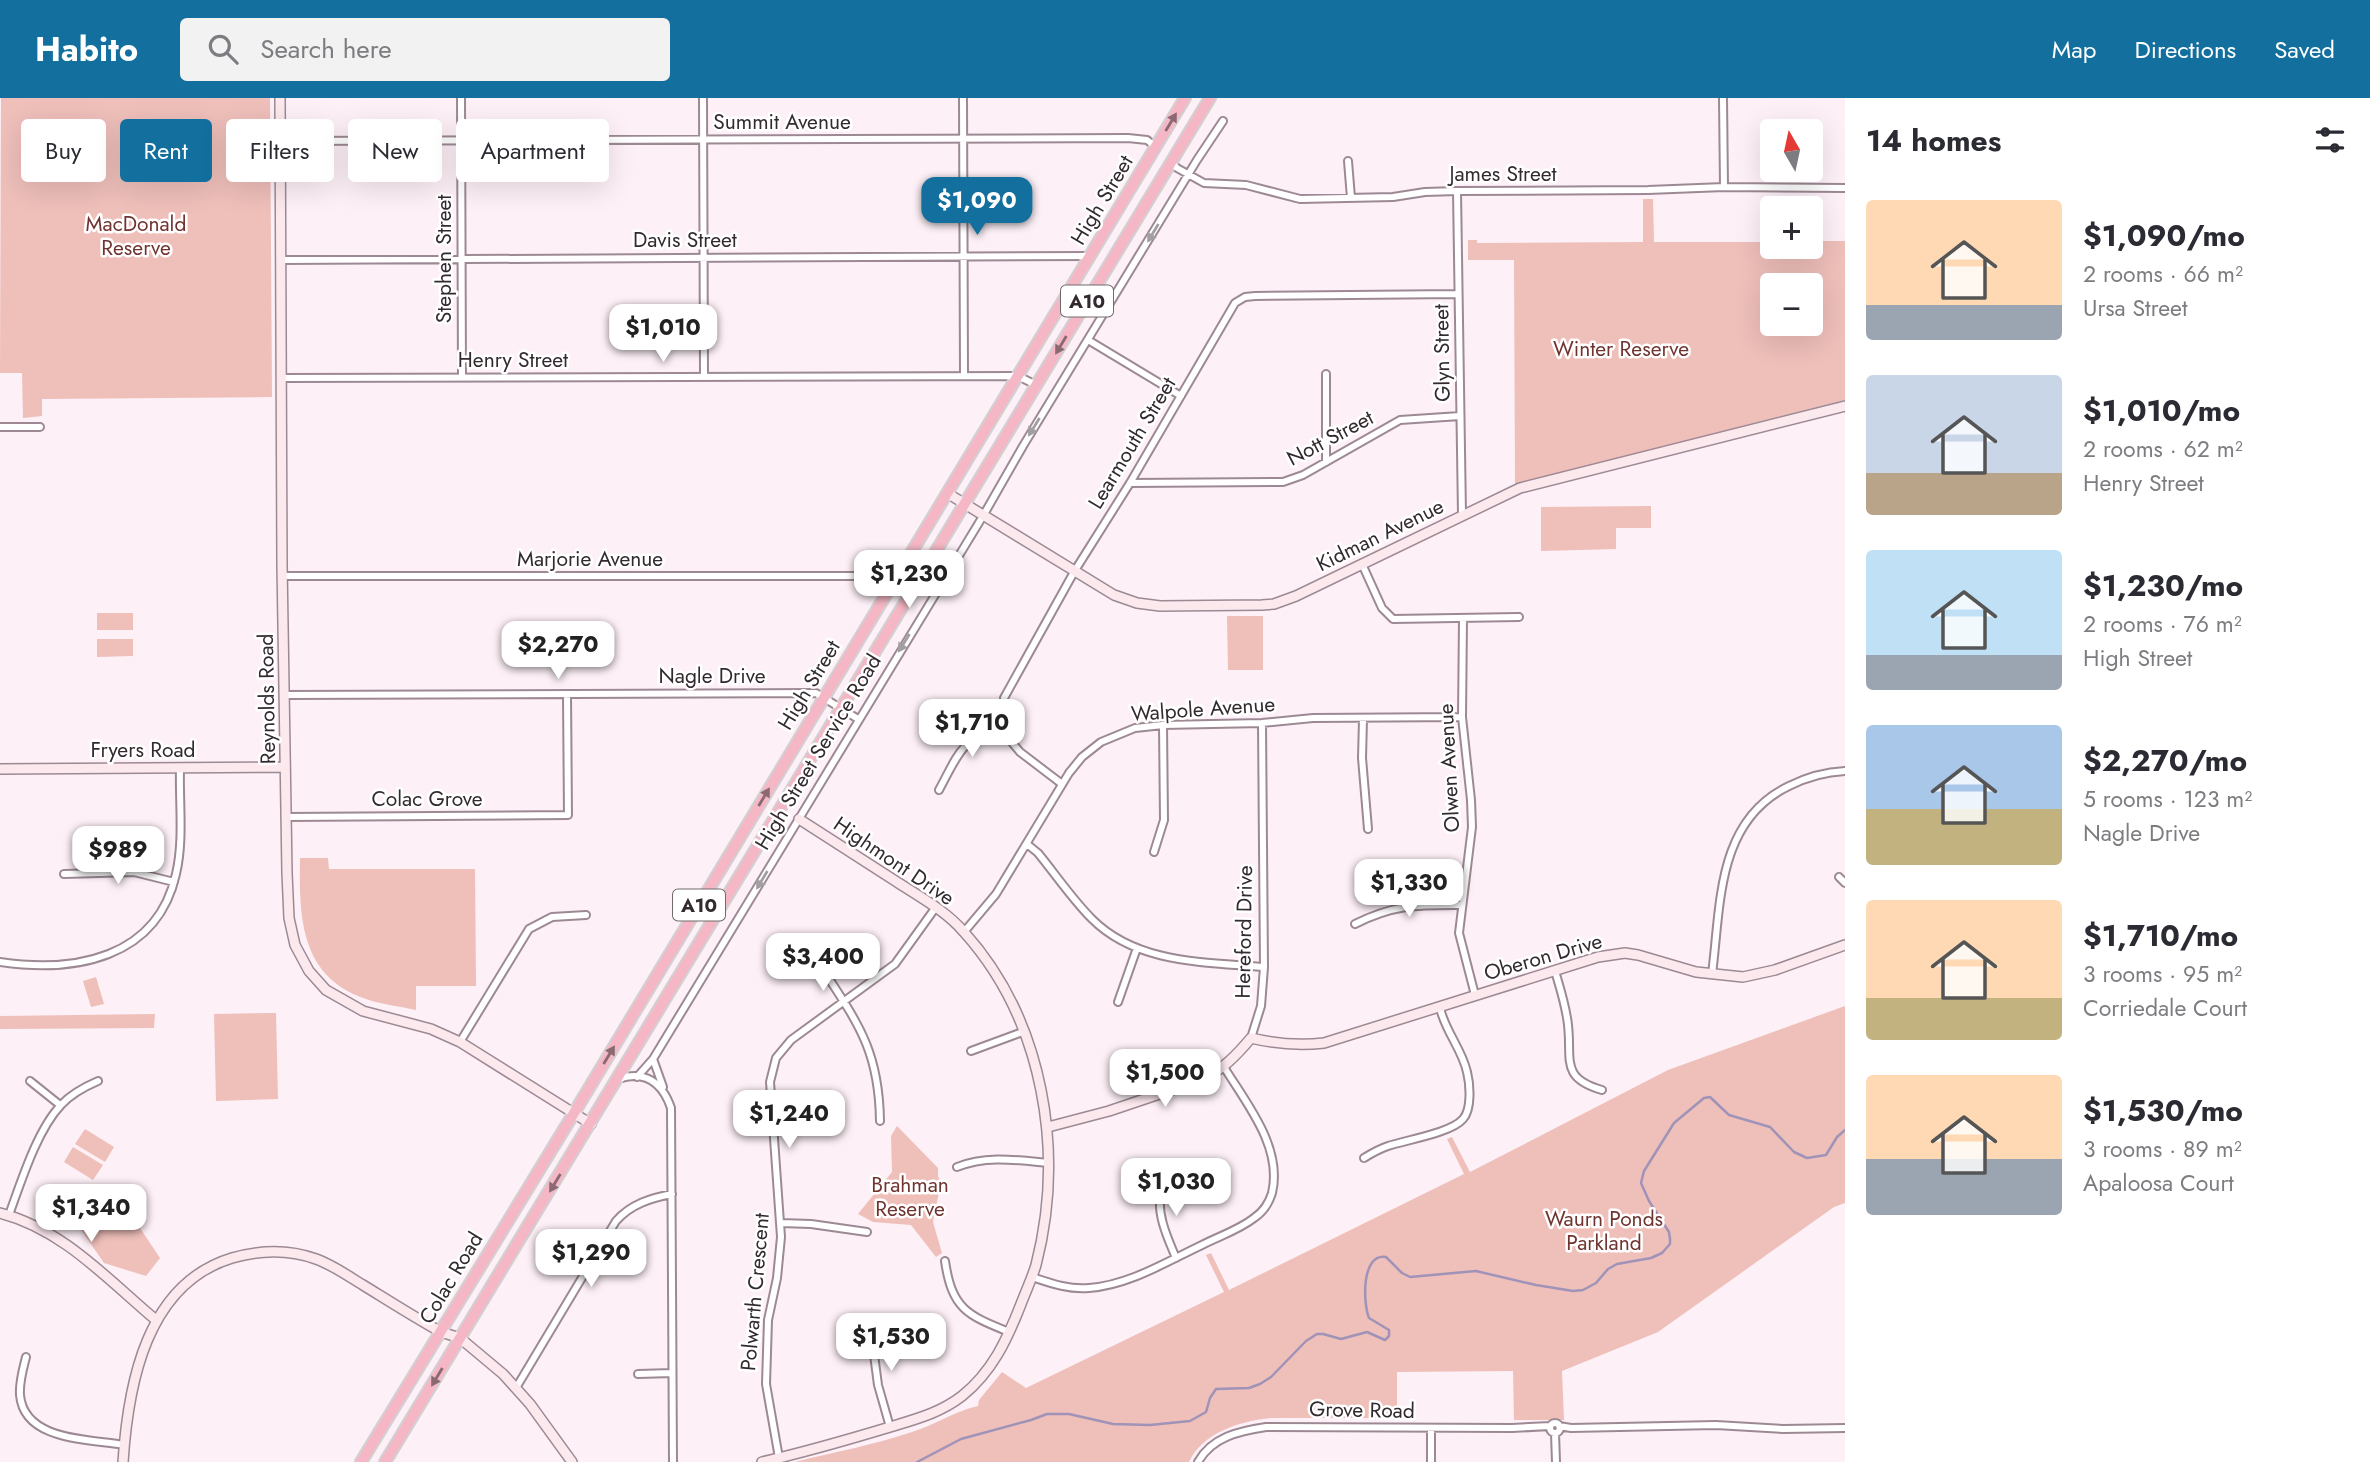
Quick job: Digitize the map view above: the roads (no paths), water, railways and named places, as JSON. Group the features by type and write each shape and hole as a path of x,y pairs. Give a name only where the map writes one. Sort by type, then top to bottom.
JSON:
{"highway":[{"name":"High Street","path":"574,1113 1185,98"},
{"name":"High Street","path":"591,1124 1210,98"},
{"path":"1156,147 1171,162"},
{"name":"Colac Road","path":"385,1462 574,1113"},
{"name":"Colac Road","path":"361,1462 451,1336 591,1124"}],"street":[{"name":"Reynolds Road","path":"280,98 280,119"},
{"name":"Stephen Street","path":"461,98 461,119"},
{"path":"703,98 704,377"},
{"path":"963,98 964,376"},
{"path":"1723,98 1724,187"},
{"name":"High Street Service Road","path":"637,1077 653,1059 1023,446 1223,121"},
{"name":"Summit Avenue","path":"609,139 1136,138 1147,140 1156,147"},
{"name":"Summit Avenue","path":"334,141 456,140"},
{"path":"1348,161 1350,198"},
{"name":"James Street","path":"1171,162 1204,183 1245,185 1300,199 1393,197 1457,191 1845,188"},
{"name":"Reynolds Road","path":"281,182 285,767 289,918 295,945 309,971 326,989 363,1011 431,1029 460,1042 591,1124"},
{"name":"Stephen Street","path":"461,182 462,377"},
{"name":"Glyn Street","path":"1457,191 1462,515"},
{"name":"Davis Street","path":"281,261 1090,257"},
{"name":"Learmouth Street","path":"1002,724 1004,698 1011,684 1074,572 1130,483 1232,308 1240,299 1458,295"},
{"path":"1088,340 1181,396"},
{"path":"1326,374 1326,462"},
{"name":"Henry Street","path":"281,378 1018,376 1037,385"},
{"name":"Kidman Avenue","path":"947,493 1074,572 1114,595 1137,603 1160,606 1274,604 1296,596 1520,488 1845,406"},
{"name":"Nott Street","path":"1130,483 1294,479 1400,420 1460,416"},
{"path":"0,427 40,427"},
{"path":"1362,564 1382,608 1393,619 1519,617"},
{"name":"Marjorie Avenue","path":"283,576 897,576"},
{"name":"Olwen Avenue","path":"1463,619 1462,717 1472,827 1459,933 1475,995"},
{"name":"Nagle Drive","path":"284,695 816,693 842,709"},
{"name":"Colac Grove","path":"286,817 568,816 567,695"},
{"name":"High Street","path":"842,709 858,719"},
{"name":"Walpole Avenue","path":"964,932 996,894 1062,784 1082,757 1101,742 1135,728 1163,725 1262,723 1313,718 1462,717"},
{"path":"1363,719 1362,758 1368,829"},
{"name":"Hereford Drive","path":"1048,1127 1152,1098 1202,1080 1235,1058 1251,1038 1261,1006 1264,967 1262,723"},
{"path":"939,790 967,743 978,734 1002,724 1020,752 1062,784"},
{"path":"1154,852 1164,820 1163,725"},
{"name":"Fryers Road","path":"0,769 285,767"},
{"path":"0,962 49,967 99,958 138,938 156,919 174,882 180,851 180,768"},
{"path":"1712,974 1727,864 1742,826 1764,801 1780,790 1817,774 1845,771"},
{"name":"Highmont Drive","path":"762,1462 840,1443 923,1418 945,1408 988,1371 1009,1332 1032,1277 1043,1225 1048,1163 1048,1127 1037,1072 1025,1031 1002,985 964,932 936,907 799,819"},
{"path":"1027,844 1094,921 1112,936 1155,954 1190,961 1264,967"},
{"path":"64,874 134,872 174,882"},
{"path":"1839,877 1845,883"},
{"path":"1355,924 1372,915 1403,906 1461,905"},
{"name":"Polwarth Crescent","path":"779,1458 767,1395 766,1354 768,1320 780,1258 781,1223 771,1098 772,1069 782,1049 791,1040 895,964 936,907"},
{"path":"460,1042 529,929 552,917 586,915"},
{"name":"Oberon Drive","path":"1251,1038 1302,1046 1324,1043 1598,957 1625,953 1712,974 1758,975 1845,945"},
{"path":"1118,1002 1137,948"},
{"path":"824,971 863,1033 874,1062 880,1121"},
{"path":"1555,971 1566,1011 1571,1070 1583,1083 1602,1090"},
{"path":"1364,1158 1389,1146 1451,1128 1463,1120 1469,1094 1467,1073 1445,1027 1440,1007"},
{"path":"971,1051 1025,1031"},
{"path":"653,1059 673,1118 673,1462"},
{"path":"1032,1277 1070,1287 1098,1287 1117,1283 1176,1258 1253,1219 1267,1206 1273,1178 1268,1145 1256,1118 1224,1067"},
{"path":"618,1079 637,1077 657,1083 664,1090"},
{"path":"30,1081 60,1105"},
{"path":"98,1081 85,1086 60,1105 27,1165 5,1214 44,1229 59,1238 156,1321"},
{"path":"957,1167 973,1160 1013,1159 1048,1163"},
{"path":"1169,1177 1161,1192 1162,1212 1165,1233 1176,1258"},
{"path":"516,1388 616,1221 641,1202 672,1194"},
{"path":"781,1223 811,1224 867,1232"},
{"path":"123,1462 134,1381 156,1321 178,1293 208,1269 245,1254 268,1251 293,1253 318,1260 451,1336 516,1388 556,1437 572,1462"},
{"path":"944,1261 948,1285 958,1303 980,1320 1009,1332"},
{"path":"870,1324 878,1385 890,1427"},
{"path":"26,1357 20,1393 25,1411 37,1426 59,1434 124,1445"},
{"path":"638,1374 672,1373"},
{"name":"Grove Road","path":"1198,1462 1217,1441 1244,1430 1295,1427 1845,1427"},
{"path":"1431,1429 1431,1462"},
{"path":"1555,1429 1556,1462"}],"waterway":[{"path":"917,1462 961,1439 1047,1414 1069,1414 1113,1424 1150,1425 1190,1421 1206,1412 1216,1389 1249,1388 1260,1384 1317,1334 1341,1339 1367,1332 1385,1340 1389,1336 1389,1330 1369,1318 1365,1291 1368,1271 1378,1258 1386,1257 1410,1277 1476,1271 1536,1285 1583,1290 1596,1283 1608,1269 1617,1264 1651,1258 1662,1253 1670,1244 1669,1232 1641,1183 1644,1171 1674,1123 1704,1098 1710,1097 1729,1115 1770,1127 1794,1152 1807,1158 1826,1155 1837,1137 1845,1130"}],"park label":[{"name":"MacDonald Reserve","path":"136,236"},
{"name":"Winter Reserve","path":"1621,349"},
{"name":"Brahman Reserve","path":"910,1197"},
{"name":"Waurn Ponds Parkland","path":"1604,1231"}]}
